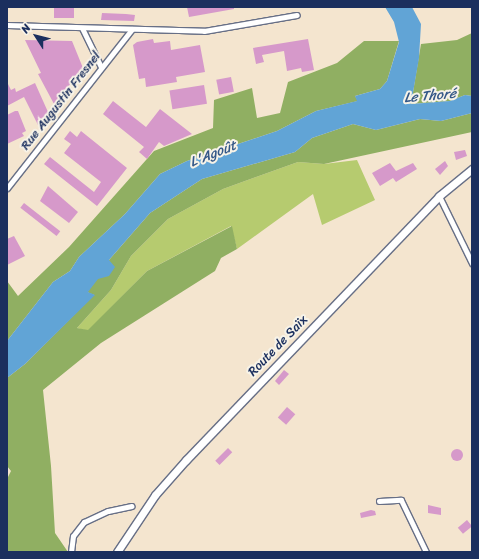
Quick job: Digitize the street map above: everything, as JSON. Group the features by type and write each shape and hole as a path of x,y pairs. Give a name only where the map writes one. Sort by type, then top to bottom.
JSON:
{"street":[{"path":"7,25 204,31 297,15"},
{"path":"82,28 101,67"},
{"name":"Rue Augustin Fresnel","path":"7,188 132,29"},
{"name":"Route de Saïx","path":"116,552 155,495 186,460 439,196 472,170"},
{"path":"439,196 472,263"},
{"path":"379,501 401,500 426,552"},
{"path":"71,552 74,536 84,522 108,511 131,506"}],"green space":[{"path":"472,33 472,96 465,95 450,101 411,104 421,44 457,40"},
{"path":"364,41 399,41 387,81 380,89 355,96 358,101 316,111 277,131 187,161 160,174 125,214 79,257 70,271 53,282 7,341 7,281 18,296 69,247 154,151 213,128 214,100 252,88 257,118 280,113 288,82 337,63"},
{"path":"472,113 472,132 324,164 298,162 223,189 168,219 131,256 111,290 77,328 88,330 147,271 232,226 237,249 221,258 215,271 101,343 43,390 51,466 55,533 68,552 7,552 7,479 11,471 7,466 7,378 25,364 94,295 87,292 109,260 150,213 202,179 295,152 312,138 353,124 376,130 420,119 441,121"},
{"path":"357,160 375,200 322,225 313,194 237,249 231,226 147,271 88,331 77,328 111,290 131,256 168,219 223,189 298,162 324,164"}],"water":[{"name":"L'Agoût","path":"385,7 412,7 421,24 419,58 411,104 450,101 465,95 472,96 472,113 441,121 420,119 376,130 353,124 312,138 295,152 202,179 150,213 109,260 115,267 109,276 98,279 88,292 95,295 25,364 7,378 7,341 53,282 70,271 79,257 125,214 160,174 187,161 277,131 316,111 357,101 355,96 380,89 387,81 399,42 394,22"}],"building":[{"path":"54,7 74,7 74,18 54,18"},
{"path":"187,7 234,7 234,9 189,17"},
{"path":"102,13 135,15 134,21 101,20"},
{"path":"153,39 154,43 170,41 171,50 200,45 205,72 176,77 177,82 146,87 145,78 139,79 133,45 137,42"},
{"path":"308,39 314,70 302,72 301,68 287,71 284,51 262,55 264,62 256,64 253,48"},
{"path":"25,40 72,41 83,68 54,104 38,74 41,73"},
{"path":"231,77 234,92 219,95 216,80"},
{"path":"7,82 11,90 15,88 16,92 35,83 48,112 38,125 24,97 7,106"},
{"path":"204,85 207,104 172,109 169,90"},
{"path":"113,101 146,127 160,109 192,134 164,146 159,142 147,159 139,152 144,147 103,114"},
{"path":"18,111 26,131 22,133 24,136 7,144 7,115"},
{"path":"70,131 77,137 81,131 127,168 97,206 44,164 50,157 94,192 101,182 64,153 71,144 64,139"},
{"path":"465,150 467,156 456,160 454,152"},
{"path":"445,161 448,166 440,175 435,169"},
{"path":"390,163 396,171 413,163 417,169 396,182 393,178 380,186 372,173"},
{"path":"48,186 78,212 69,223 40,201"},
{"path":"24,203 60,231 57,236 20,208"},
{"path":"14,236 25,256 7,265 7,239"},
{"path":"284,370 289,374 279,385 275,381"},
{"path":"287,407 295,414 286,425 278,418"},
{"path":"228,448 232,452 220,465 215,461"},
{"path":"455,449 459,449 463,455 459,461 455,461 451,457 451,453"},
{"path":"428,505 441,508 441,515 428,513"},
{"path":"371,510 375,511 376,515 361,518 360,513"},
{"path":"467,520 472,526 463,534 458,528"}],"water label":[{"name":"Le Thoré","path":"430,96"}]}
